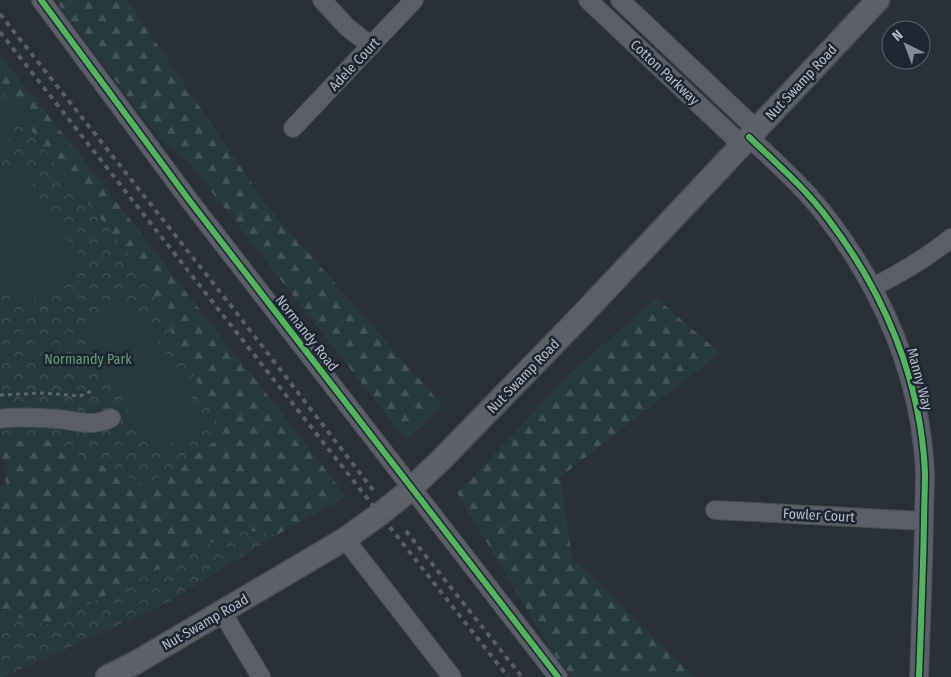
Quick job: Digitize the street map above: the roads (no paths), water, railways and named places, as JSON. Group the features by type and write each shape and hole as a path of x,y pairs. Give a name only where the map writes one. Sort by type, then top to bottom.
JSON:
{"main road":[{"name":"Nut Swamp Road","path":"107,677 135,663 345,539 411,489 576,322 878,0"}],"street":[{"name":"Normandy Road","path":"41,0 189,200 558,677"},
{"path":"322,0 370,46"},
{"name":"Adele Court","path":"293,128 414,0"},
{"name":"Cotton Parkway","path":"588,0 615,25 749,137"},
{"path":"615,25 624,4"},
{"name":"Cotton Parkway","path":"624,4 749,137"},
{"name":"Manny Way","path":"749,137 791,177 827,217 858,260 888,318 905,363 922,440 925,473 919,677"},
{"path":"873,287 900,274 951,238"},
{"path":"0,419 56,419 90,424 102,423 111,418"},
{"name":"Fowler Court","path":"715,510 924,521"},
{"path":"345,539 452,677"},
{"path":"222,612 260,677"}],"railway":[{"path":"0,14 232,307 373,490"},
{"path":"0,32 508,677"},
{"path":"406,531 522,677"}],"park label":[{"name":"Normandy Park","path":"88,359"}]}
